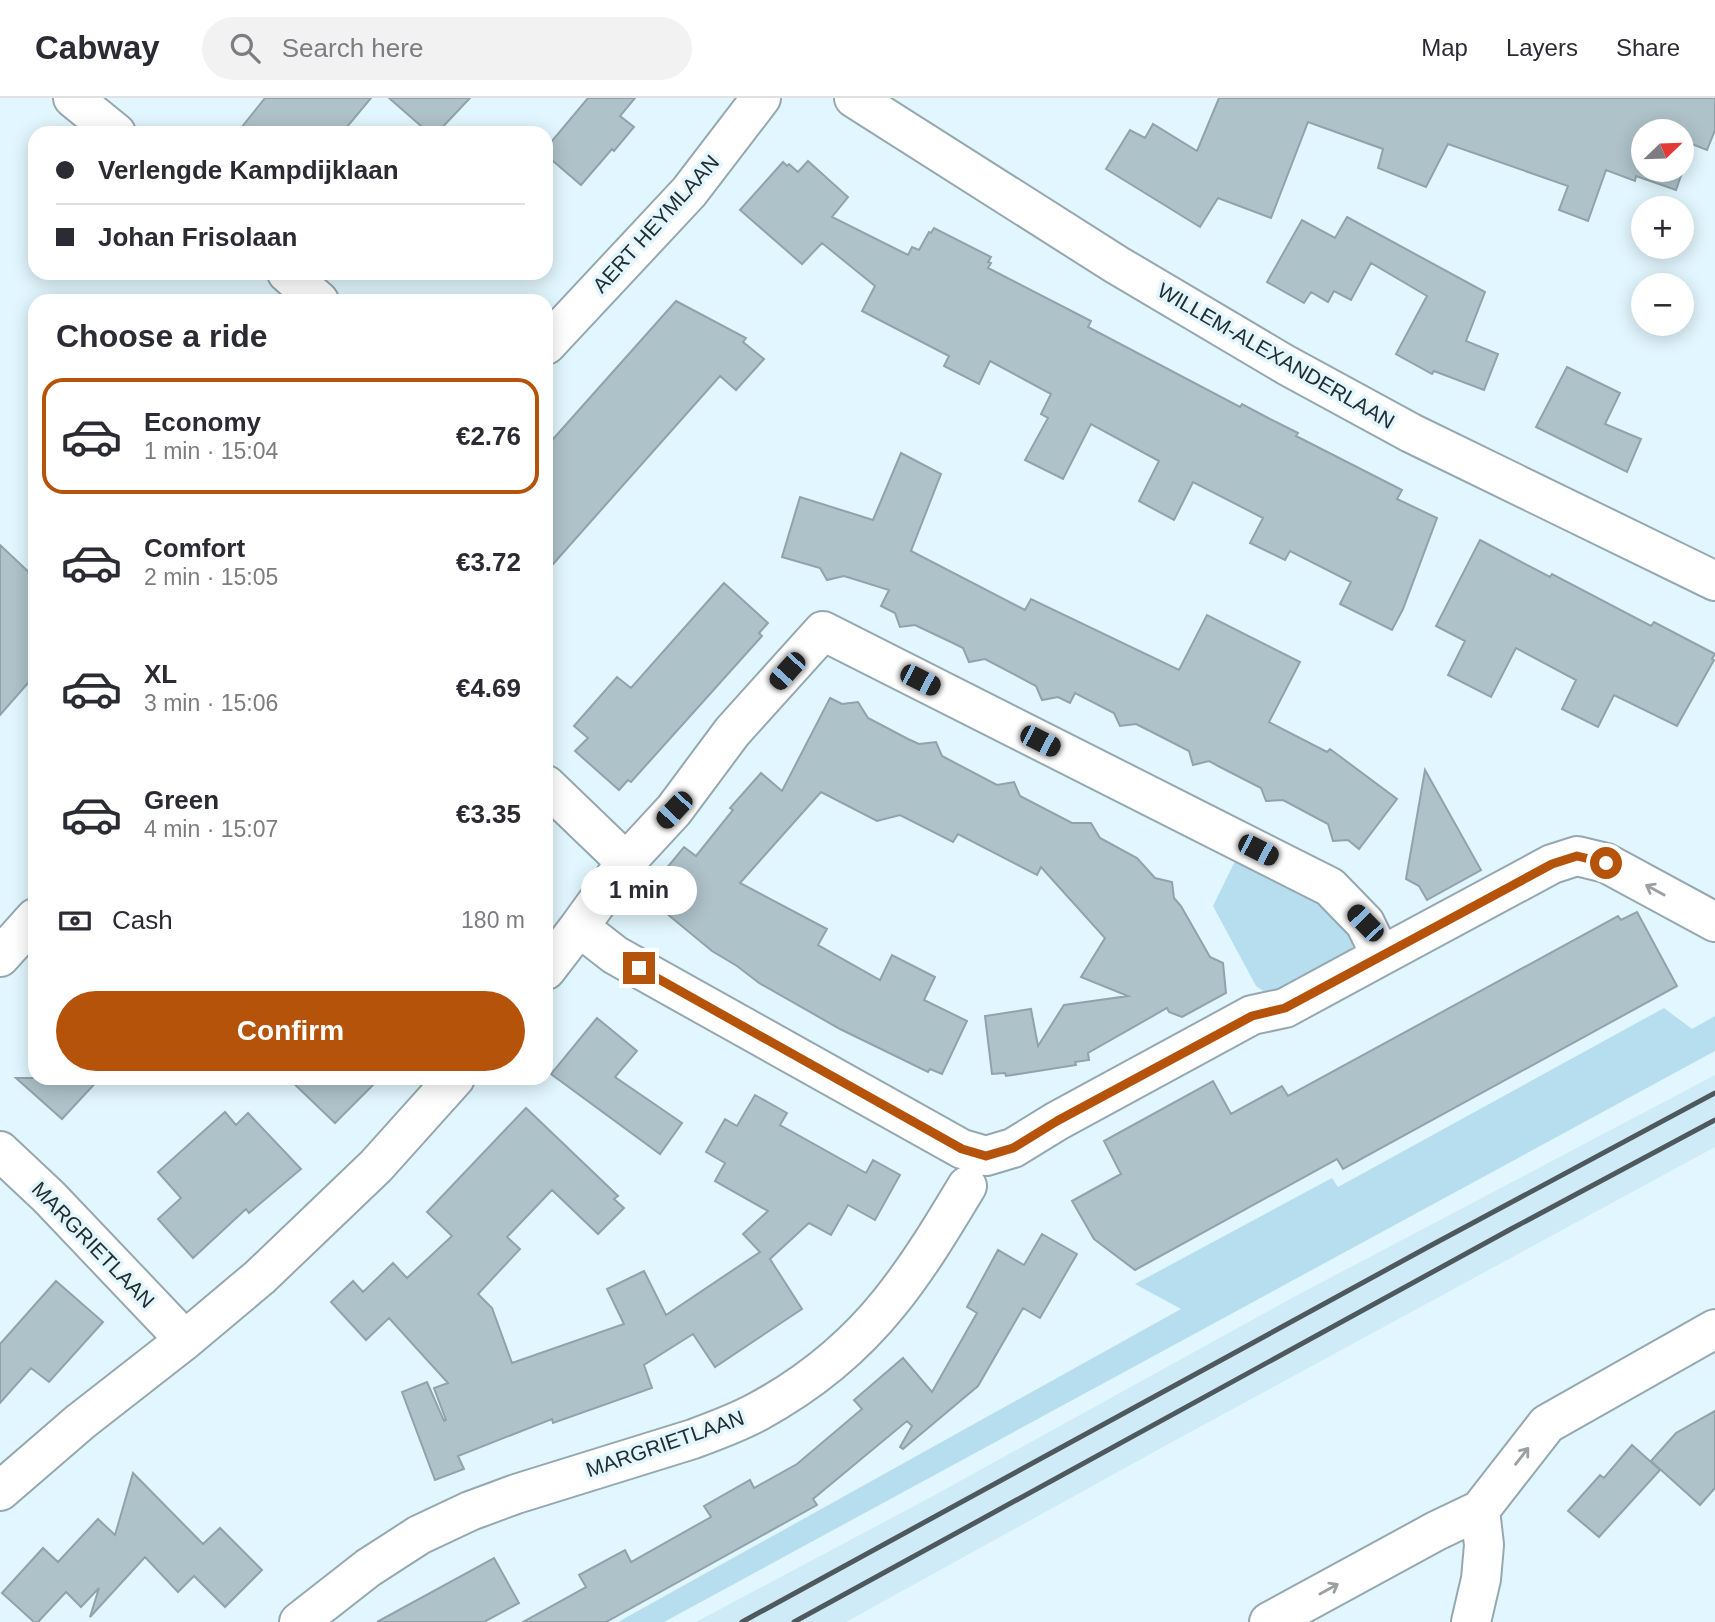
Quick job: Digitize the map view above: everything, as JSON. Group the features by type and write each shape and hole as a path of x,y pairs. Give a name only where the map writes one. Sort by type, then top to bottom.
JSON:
{"street":[{"path":"73,98 107,126"},
{"name":"AERT HEYMLAAN","path":"553,338 689,192 761,98"},
{"name":"WILLEM-ALEXANDERLAAN","path":"854,98 1117,265 1286,365 1412,433 1715,581"},
{"path":"295,280 311,294"},
{"path":"553,961 626,862 674,810 732,732 823,631 1330,887 1365,923 1381,956"},
{"path":"553,792 626,862"},
{"path":"579,927 615,956 962,1149 986,1156 1013,1148 1057,1121 1252,1016 1285,1008 1552,864 1577,856 1606,863 1715,922"},
{"path":"0,957 28,926"},
{"path":"0,1491 80,1422 186,1340 260,1277 376,1166 449,1085"},
{"name":"MARGRIETLAAN","path":"0,1151 49,1197 186,1340"},
{"name":"MARGRIETLAAN","path":"299,1622 368,1568 419,1535 470,1511 516,1494 722,1428 757,1412 794,1389 858,1337 888,1304 915,1269 967,1186"},
{"path":"1269,1622 1480,1510 1547,1424 1715,1329"},
{"path":"1471,1622 1482,1579 1484,1545 1480,1510"}],"shaded area":[{"path":"1240,862 1337,912 1353,936 1352,951 1272,997 1256,986 1213,906 1234,863"},
{"path":"1664,1008 1692,1029 1715,1016 1715,1051 664,1622 618,1622 1181,1309 1135,1284 1332,1178 1338,1187"},
{"path":"1715,1075 1715,1147 846,1622 696,1622 933,1496 1292,1298"}],"building":[{"path":"265,98 371,98 348,126 243,126"},
{"path":"389,98 470,98 444,126 421,126"},
{"path":"588,98 635,98 620,116 634,127 581,185 553,161 553,140"},
{"path":"1219,98 1715,98 1715,130 1707,150 1694,145 1694,119 1631,119 1631,179 1606,170 1588,221 1559,210 1568,186 1448,144 1426,187 1378,168 1383,149 1308,122 1271,218 1218,198 1200,227 1106,169 1130,130 1145,138 1153,124 1197,151"},
{"path":"808,161 848,197 832,217 908,255 912,247 919,250 934,228 991,257 988,268 1091,321 1088,327 1240,407 1242,404 1298,433 1296,436 1402,490 1397,499 1437,518 1403,609 1392,630 1340,604 1351,582 1290,551 1285,560 1250,543 1263,518 1193,482 1174,520 1139,501 1159,461 1091,424 1063,479 1025,460 1048,418 1041,414 1051,394 990,361 979,384 944,366 949,356 862,311 875,286 822,243 802,264 740,210 783,162 798,172"},
{"path":"1653,182 1679,182 1676,190"},
{"path":"1347,217 1485,292 1466,341 1498,354 1484,390 1434,371 1432,374 1396,354 1427,296 1371,263 1351,300 1334,291 1328,302 1311,292 1304,303 1267,282 1302,220 1335,238"},
{"path":"676,301 746,338 743,342 764,359 736,390 720,376 553,564 553,439"},
{"path":"1567,367 1620,393 1605,424 1641,439 1627,472 1536,427"},
{"path":"901,453 941,474 911,551 1025,610 1031,599 1179,670 1207,615 1300,662 1269,722 1327,752 1330,749 1397,799 1359,849 1348,840 1333,841 1328,824 1283,800 1266,801 1261,788 1209,761 1193,765 1189,751 1136,724 1120,726 1114,713 1075,693 1070,703 1058,697 1042,700 1036,686 985,659 969,662 963,648 915,625 900,627 895,613 881,606 889,590 844,576 827,580 820,568 782,557 800,497 873,520"},
{"path":"1480,540 1651,626 1654,622 1715,654 1677,726 1614,695 1598,727 1562,709 1576,680 1516,648 1491,697 1448,675 1465,641 1436,626"},
{"path":"0,545 28,571 28,683 0,715"},
{"path":"724,583 768,623 759,633 762,636 631,782 628,780 619,790 575,751 588,738 574,726 617,677 631,688"},
{"path":"830,698 842,704 858,702 868,718 908,739 919,744 936,742 942,756 997,785 1014,782 1020,796 1072,823 1091,823 1100,838 1137,858 1155,878 1172,882 1174,898 1210,957 1223,963 1226,993 1182,1017 1169,1012 1167,1008 1088,1053 1089,1060 1075,1062 1076,1065 1006,1076 1005,1073 992,1074 985,1016 1031,1009 1038,1046 1064,1005 1128,996 1081,977 1105,938 1041,867 1037,875 958,834 953,842 900,815 877,821 821,792 740,883 827,929 818,945 880,980 892,955 935,977 924,1000 967,1021 942,1074 930,1069 928,1072 840,1029 759,983 712,951 655,904 657,902 647,892 684,847 696,856 733,810 730,808 761,773 782,791"},
{"path":"1425,770 1481,870 1427,900 1419,886 1406,879"},
{"path":"1637,912 1677,986 1343,1169 1337,1159 1135,1270 1094,1239 1072,1201 1121,1174 1104,1141 1213,1081 1231,1114 1282,1086 1288,1096 1618,916 1621,920"},
{"path":"597,1018 637,1051 615,1077 682,1123 660,1154 553,1075 553,1072"},
{"path":"16,1078 28,1078 28,1085 94,1085 62,1119"},
{"path":"295,1085 373,1085 335,1123"},
{"path":"755,1095 787,1113 780,1125 866,1173 873,1160 900,1175 875,1220 848,1205 831,1235 809,1223 770,1259 802,1309 715,1367 693,1334 644,1365 652,1388 553,1423 552,1419 458,1456 464,1469 435,1480 402,1392 427,1382 444,1421 446,1420 434,1388 448,1383 389,1318 366,1340 331,1302 353,1281 363,1292 393,1263 407,1278 452,1236 427,1212 526,1108 618,1196 614,1199 624,1208 598,1234 552,1190 507,1237 520,1249 478,1294 492,1308 512,1363 624,1324 607,1289 644,1271 666,1315 760,1252 743,1234 768,1211 715,1181 725,1163 706,1152 725,1119 737,1126"},
{"path":"225,1112 236,1125 248,1113 301,1169 249,1213 246,1209 193,1258 158,1219 181,1198 158,1172"},
{"path":"1042,1234 1077,1254 1040,1318 1023,1308 978,1386 903,1449 900,1447 912,1426 907,1421 813,1499 817,1505 606,1622 523,1622 586,1587 579,1575 625,1550 631,1562 711,1517 704,1506 750,1480 754,1488 797,1464 862,1409 854,1400 903,1358 932,1392 977,1313 967,1307 998,1250 1024,1265"},
{"path":"56,1281 103,1322 49,1382 31,1368 0,1403 0,1344"},
{"path":"1715,1411 1715,1488 1700,1505 1651,1461 1676,1433"},
{"path":"1632,1445 1660,1470 1599,1537 1568,1511 1600,1475 1604,1478"},
{"path":"133,1473 203,1544 220,1528 262,1570 225,1607 194,1576 178,1592 145,1557 90,1617 99,1588 81,1607 66,1592 38,1622 34,1622 2,1593 43,1548 58,1562 98,1519 115,1535"},
{"path":"494,1558 519,1603 484,1622 377,1622"}],"railway":[{"path":"742,1622 1715,1093"},
{"path":"794,1622 1715,1120"}],"route":[{"path":"639,968 962,1149 986,1156 1013,1148 1057,1121 1252,1016 1285,1008 1552,864 1577,856 1606,863"}]}
